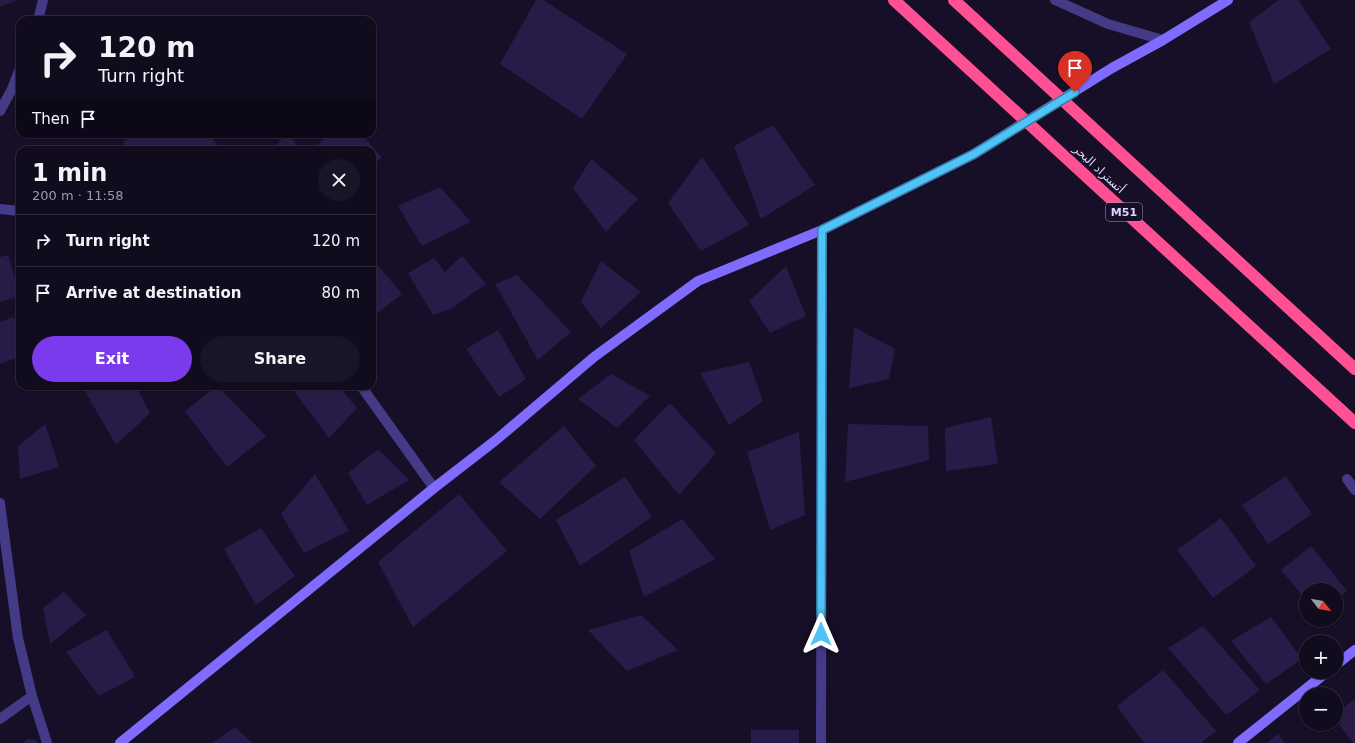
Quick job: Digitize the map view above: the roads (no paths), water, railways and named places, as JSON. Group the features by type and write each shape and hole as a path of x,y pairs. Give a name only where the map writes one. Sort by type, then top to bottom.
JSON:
{"highway":[{"name":"أتستراد البحر","path":"894,0 1355,423"},
{"path":"954,0 1355,369"}],"main road":[{"path":"120,743 434,488 496,440 594,357 698,281 822,230 974,154 1112,68 1163,40 1228,0"},
{"path":"1343,659 1355,650"},
{"path":"1238,743 1318,679"}],"street":[{"path":"39,16 43,0"},
{"path":"1055,0 1108,24 1163,40"},
{"path":"0,111 16,78"},
{"path":"0,209 16,211"},
{"path":"821,743 822,230"},
{"path":"364,390 434,488"},
{"path":"1347,479 1355,490"},
{"path":"0,502 18,638 32,696 46,743"},
{"path":"0,719 32,696"}]}
